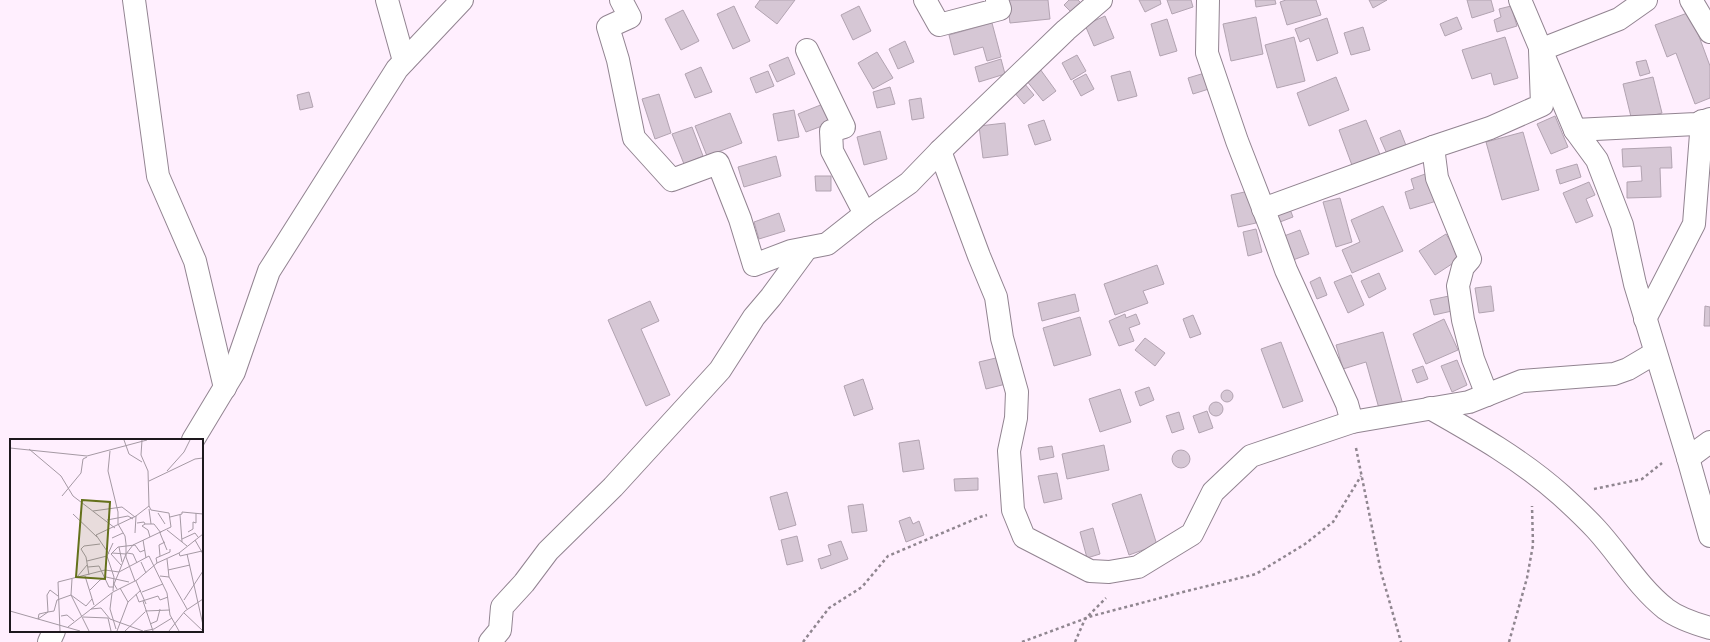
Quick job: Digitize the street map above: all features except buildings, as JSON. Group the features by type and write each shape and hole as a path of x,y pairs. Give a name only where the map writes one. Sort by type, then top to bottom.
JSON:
{"street":[{"path":"134,0 158,176 195,261 225,388"},
{"path":"387,0 404,61"},
{"path":"194,439 234,372 270,271 397,68 462,0"},
{"path":"621,0 630,17 608,27 618,60 634,138 672,180 718,163 740,219 754,265 791,251 827,244 864,214 909,183 940,151 1066,30 1101,0"},
{"path":"926,0 939,24 1000,9 997,0"},
{"path":"1208,0 1207,53 1237,141 1286,270 1347,404 1352,422"},
{"path":"1520,0 1575,130 1597,160 1622,225 1635,284 1710,536"},
{"path":"1540,50 1619,19 1646,0"},
{"path":"1691,0 1710,32"},
{"path":"807,50 844,127 831,131 832,152 864,214"},
{"path":"1263,208 1490,128 1542,105 1540,50"},
{"path":"1575,130 1696,124 1706,120 1694,224 1645,319"},
{"path":"1433,147 1437,178 1470,259 1463,267 1458,286 1463,320 1473,358 1487,395"},
{"path":"940,151 996,297 1002,338 1017,392 1016,418 1008,451 1013,510 1024,537 1090,570 1109,572 1138,567 1192,534 1213,492 1251,456 1352,422 1468,402 1522,381 1614,374 1628,369 1655,353"},
{"path":"490,642 500,630 502,607 524,583 548,551 613,487 720,370 754,317 771,297 807,248"},
{"path":"1430,408 1476,434 1522,463 1561,495 1596,529 1643,587 1667,610 1696,624 1710,628"},
{"path":"1688,458 1710,442"},
{"path":"49,642 54,632"}],"path":[{"path":"1352,422 1361,476 1381,572 1401,642"},
{"path":"1509,642 1527,578 1532,552 1532,505 1561,495 1642,479 1664,462 1688,458"},
{"path":"1022,642 1085,619 1256,574 1305,544 1333,522 1361,476"},
{"path":"803,642 829,608 862,587 888,556 980,517 1013,510"},
{"path":"1074,642 1085,619"}]}
